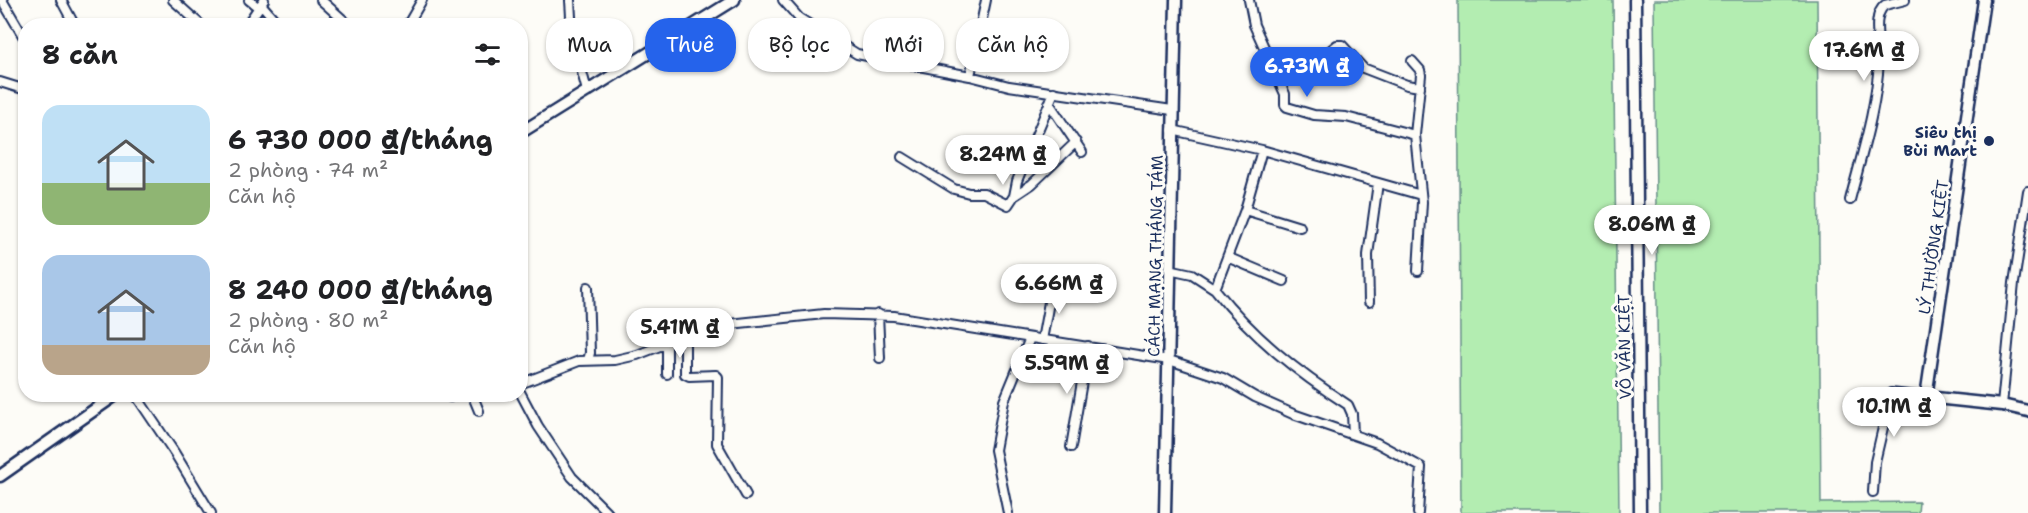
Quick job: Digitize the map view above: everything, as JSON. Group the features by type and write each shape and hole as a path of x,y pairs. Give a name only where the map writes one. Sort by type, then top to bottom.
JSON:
{"street":[{"path":"2,0 18,27"},
{"path":"61,0 71,18"},
{"path":"173,0 193,18"},
{"path":"249,0 261,4 273,18"},
{"path":"321,0 341,18"},
{"path":"412,18 422,0"},
{"path":"570,0 572,34 587,91"},
{"path":"528,128 734,0"},
{"path":"783,0 799,18 856,54 970,76 1009,86 1172,110"},
{"path":"970,76 986,0"},
{"name":"CÁCH MẠNG THÁNG TÁM","path":"1165,513 1176,0"},
{"path":"1249,0 1254,25 1285,94 1287,107 1314,114 1346,117 1415,135"},
{"name":"VÕ VĂN KIỆT","path":"1635,0 1640,513"},
{"path":"1850,200 1875,96 1879,56 1878,15 1885,5 1905,0"},
{"name":"LÝ THƯỜNG KIỆT","path":"1926,397 1984,0"},
{"path":"251,18 261,4"},
{"path":"1326,54 1337,45 1342,45 1363,68 1407,85 1420,87"},
{"path":"1412,61 1420,70 1415,135 1421,195 1418,271"},
{"path":"0,82 18,88"},
{"path":"902,158 954,189 969,193 984,193 1008,205 1014,196 1017,181 1053,92"},
{"path":"1049,104 1082,152"},
{"path":"1172,129 1262,150 1421,195"},
{"path":"1014,196 1032,184 1076,142"},
{"path":"1215,289 1245,210 1262,150"},
{"path":"1370,302 1368,255 1378,183"},
{"path":"2002,405 2014,283 2028,191"},
{"path":"1245,210 1300,227"},
{"path":"1227,257 1284,281"},
{"path":"1169,269 1192,274 1215,289 1238,318 1284,362 1348,405 1352,414 1353,434"},
{"path":"1042,340 1052,286"},
{"path":"588,287 590,353 588,360"},
{"path":"528,381 561,367 588,360 625,358 723,323 824,314 878,314 1169,360 1223,378 1255,397 1293,414 1377,443 1421,467 1418,513"},
{"path":"878,314 880,358"},
{"path":"685,336 685,374 718,376 717,444 746,495"},
{"path":"1008,513 995,450 1004,401 1030,338"},
{"path":"667,344 667,374"},
{"path":"1071,447 1088,346"},
{"path":"1873,492 1875,462 1891,393 2002,405 2028,411"},
{"path":"0,476 106,402"},
{"path":"140,402 211,513"},
{"path":"475,402 479,411"},
{"path":"525,402 538,426 572,477 608,513"}],"green space":[{"path":"1458,0 1613,0 1619,513 1461,513"},
{"path":"1654,0 1817,0 1821,503 1919,502 1918,513 1659,513"}],"place":[{"name":"Siêu thị Bùi Mart","path":"1989,141"}]}
